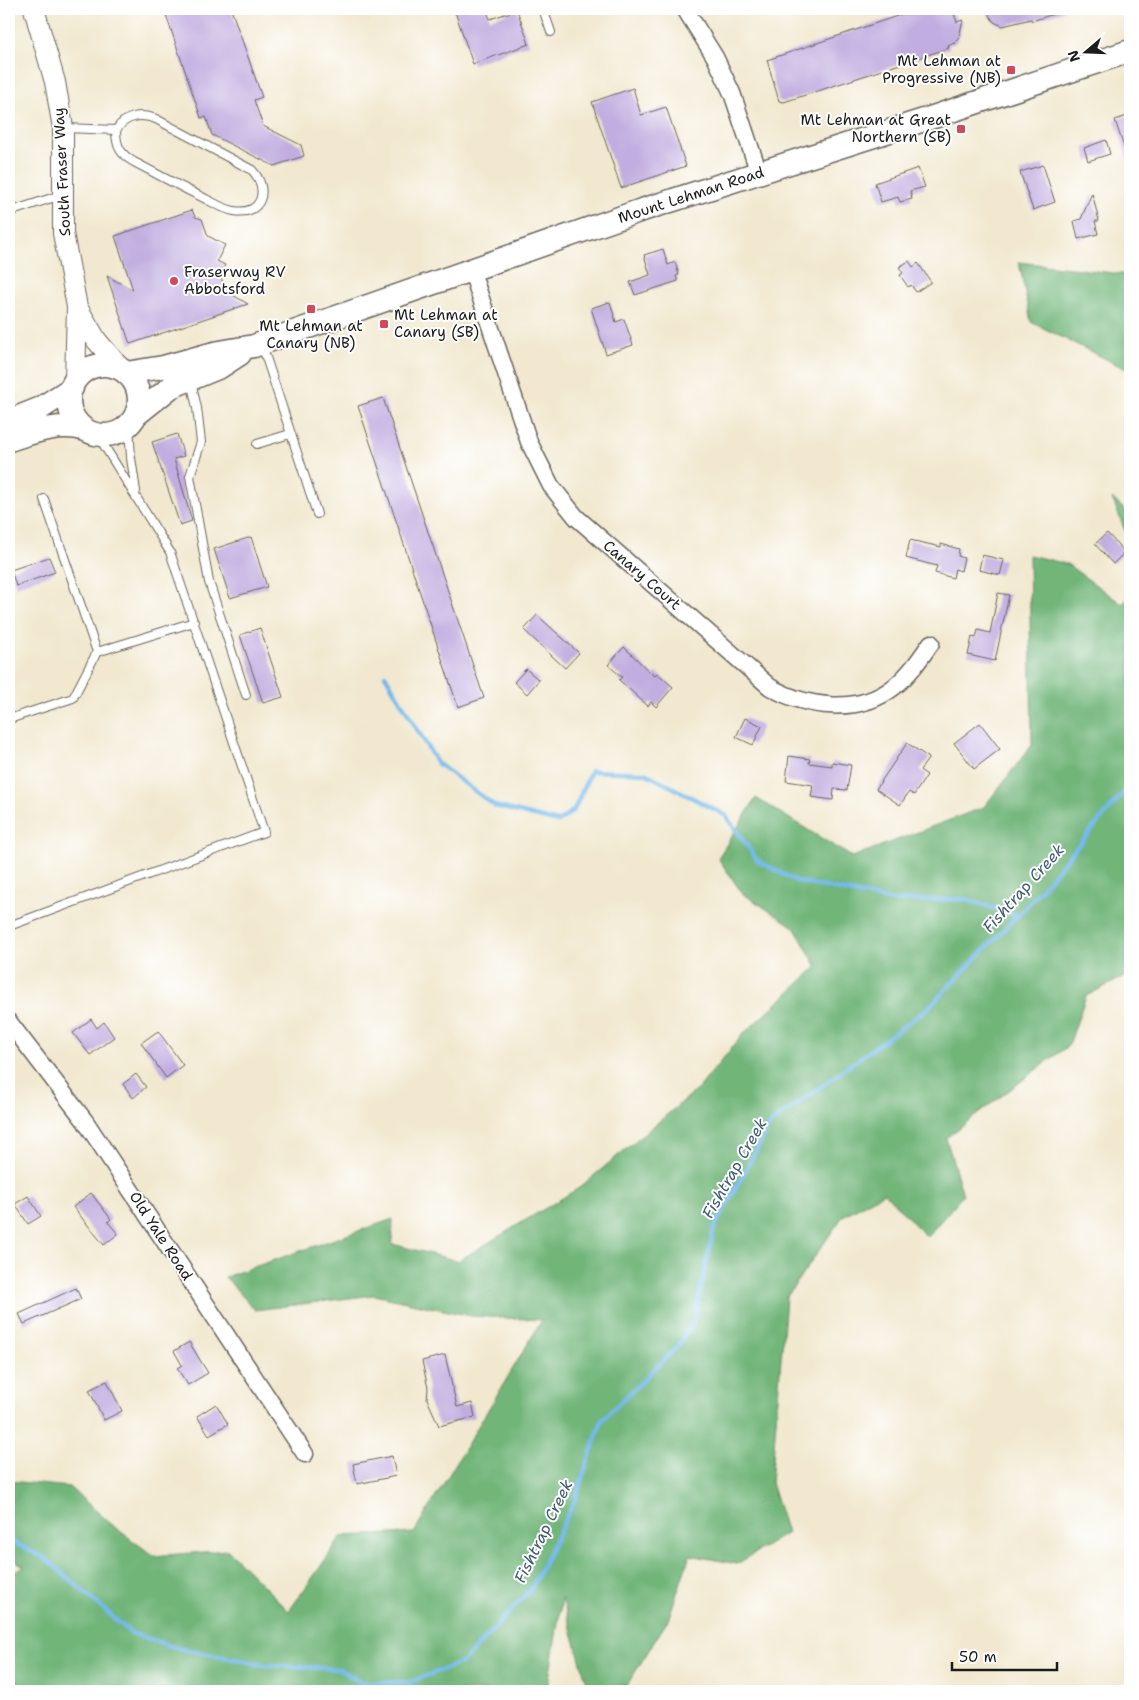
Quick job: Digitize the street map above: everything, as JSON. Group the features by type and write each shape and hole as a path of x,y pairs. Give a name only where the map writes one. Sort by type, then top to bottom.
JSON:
{"main road":[{"name":"Mount Lehman Road","path":"124,371 179,363 214,353 258,344 639,211 927,119 1130,51"},
{"name":"Mount Lehman Road","path":"132,420 167,390 220,367 258,344"},
{"path":"9,421 41,408 73,384 82,372 93,367 104,365 124,371 134,382 138,392 139,404 132,420 119,432 108,435 66,426 9,440"},
{"path":"73,384 70,402 72,413 78,423 92,432"}],"street":[{"name":"South Fraser Way","path":"34,9 55,82 63,128 61,196 63,233 77,307 73,384"},
{"path":"685,9 715,57 732,93 759,173"},
{"name":"Canary Court","path":"471,269 529,442 551,486 576,517 770,687 794,699 817,704 832,706 860,703 893,688 912,670 931,643"},
{"name":"South Fraser Way","path":"77,307 97,341 124,371"},
{"name":"Old Yale Road","path":"9,1022 85,1121 305,1454"}],"lane":[{"path":"543,9 551,32"},
{"path":"149,116 247,166 258,176 262,183 262,194 257,205 249,210 230,211 134,162 121,154 117,143 116,130 125,120 149,116"},
{"path":"63,128 116,130"},
{"path":"9,212 38,201 61,196"},
{"path":"258,344 317,514"},
{"path":"190,379 197,408 201,442 190,476 209,582 246,696"},
{"path":"132,420 131,458 137,495"},
{"path":"9,926 264,832 170,552 137,495 92,432"},
{"path":"257,444 290,434"},
{"path":"44,499 98,652"},
{"path":"9,719 73,698 98,652 194,622"}],"green space":[{"path":"1019,262 1130,275 1130,371 1031,322"},
{"path":"1112,498 1130,515 1130,543"},
{"path":"1029,555 1067,564 1122,604 1130,597 1130,974 1086,996 1069,1045 946,1138 963,1195 927,1237 884,1193 843,1216 786,1298 771,1483 787,1533 737,1564 690,1555 668,1620 627,1685 588,1687 562,1598 547,1691 9,1691 9,1575 24,1566 9,1557 9,1481 69,1487 117,1529 154,1556 228,1550 289,1611 342,1536 414,1533 542,1320 471,1316 374,1295 255,1310 225,1277 393,1219 392,1244 458,1261 579,1188 699,1088 743,1034 817,967 794,927 742,893 718,858 756,798 852,857 984,807 1032,745"}],"building":[{"path":"164,9 231,9 262,97 254,100 263,126 301,145 304,156 274,166 212,135 206,117 201,118"},
{"path":"454,9 486,9 490,19 517,10 529,44 473,64"},
{"path":"904,9 952,9 957,22 963,20 959,37 955,43 948,45 949,48 784,102 779,101 767,60 906,13"},
{"path":"997,9 1063,9 1063,11 1032,21 1031,19 1003,26 994,22 987,12"},
{"path":"633,88 641,115 666,107 686,166 621,188 592,102"},
{"path":"1130,115 1130,160 1128,160 1115,120"},
{"path":"1106,140 1110,154 1088,161 1084,148"},
{"path":"1043,165 1055,202 1033,210 1020,172"},
{"path":"918,168 925,187 910,191 912,199 900,202 898,197 881,202 875,183"},
{"path":"1092,193 1099,221 1095,221 1098,234 1078,239 1074,221 1081,219"},
{"name":"Fraserway RV Abbotsford","path":"192,210 195,217 202,219 208,236 225,245 217,261 225,265 220,275 226,291 248,304 130,344 107,276 133,290 115,236"},
{"path":"663,249 668,265 675,262 679,275 676,276 678,281 635,295 630,282 650,275 644,255"},
{"path":"909,261 913,267 918,263 931,282 916,292 911,285 908,287 900,275 903,273 899,267"},
{"path":"610,302 616,322 624,319 633,345 606,354 591,308"},
{"path":"383,398 484,698 458,707 358,406"},
{"path":"177,434 184,456 174,459 192,521 180,525 152,442"},
{"path":"1107,533 1125,552 1113,564 1095,544"},
{"path":"251,537 267,587 230,598 214,549"},
{"path":"910,540 941,547 941,544 959,549 958,556 964,558 961,571 955,569 953,578 935,573 937,566 906,558"},
{"path":"982,555 1004,560 1000,575 979,570"},
{"path":"49,557 55,572 16,586 11,570"},
{"path":"998,593 1009,595 995,661 968,655 972,637 976,638 978,630 990,633"},
{"path":"537,615 579,653 565,668 524,630"},
{"path":"260,628 283,697 263,703 240,635"},
{"path":"624,647 654,676 657,673 673,687 656,707 651,702 648,706 619,680 622,677 608,665"},
{"path":"526,669 539,680 527,694 514,682"},
{"path":"745,718 762,726 753,745 736,737"},
{"path":"980,723 1000,749 974,769 954,743"},
{"path":"907,743 929,758 920,770 927,775 914,795 909,792 900,805 876,789"},
{"path":"789,756 810,759 809,763 832,766 832,762 851,765 847,790 834,789 833,800 811,797 813,785 786,781"},
{"path":"91,1019 97,1028 104,1022 114,1037 90,1055 73,1033"},
{"path":"158,1031 183,1065 166,1078 141,1043"},
{"path":"136,1074 146,1087 133,1098 123,1084"},
{"path":"91,1193 111,1219 108,1222 118,1234 104,1245 73,1207"},
{"path":"28,1196 41,1216 28,1224 15,1204"},
{"path":"76,1288 81,1299 24,1324 19,1314"},
{"path":"189,1342 208,1373 188,1385 177,1368 182,1365 174,1351"},
{"path":"445,1355 457,1407 472,1403 475,1417 439,1426 427,1399 428,1388 422,1361"},
{"path":"107,1381 122,1411 104,1420 89,1390"},
{"path":"216,1404 228,1424 209,1435 197,1416"},
{"path":"392,1456 396,1476 357,1484 353,1464"}],"waterway":[{"path":"385,675 437,763 495,806 558,822 574,810 591,771 645,773 725,815 758,861 796,881 893,901 965,899 1016,915"},
{"name":"Fishtrap Creek","path":"9,1540 45,1558 131,1633 176,1648 265,1665 339,1669 362,1683 410,1682 463,1662 531,1589 574,1502 602,1420 678,1346 694,1320 714,1228 771,1123 927,1009 1025,908 1130,785"},
{"name":"Fishtrap Creek","path":"408,1691 410,1682"}],"place":[{"name":"Mt Lehman at Progressive (NB)","path":"1011,70"},
{"name":"Mt Lehman at Great Northern (SB)","path":"961,129"},
{"name":"Fraserway RV Abbotsford","path":"174,281"},
{"name":"Mt Lehman at Canary (NB)","path":"311,309"},
{"name":"Mt Lehman at Canary (SB)","path":"384,324"}]}
